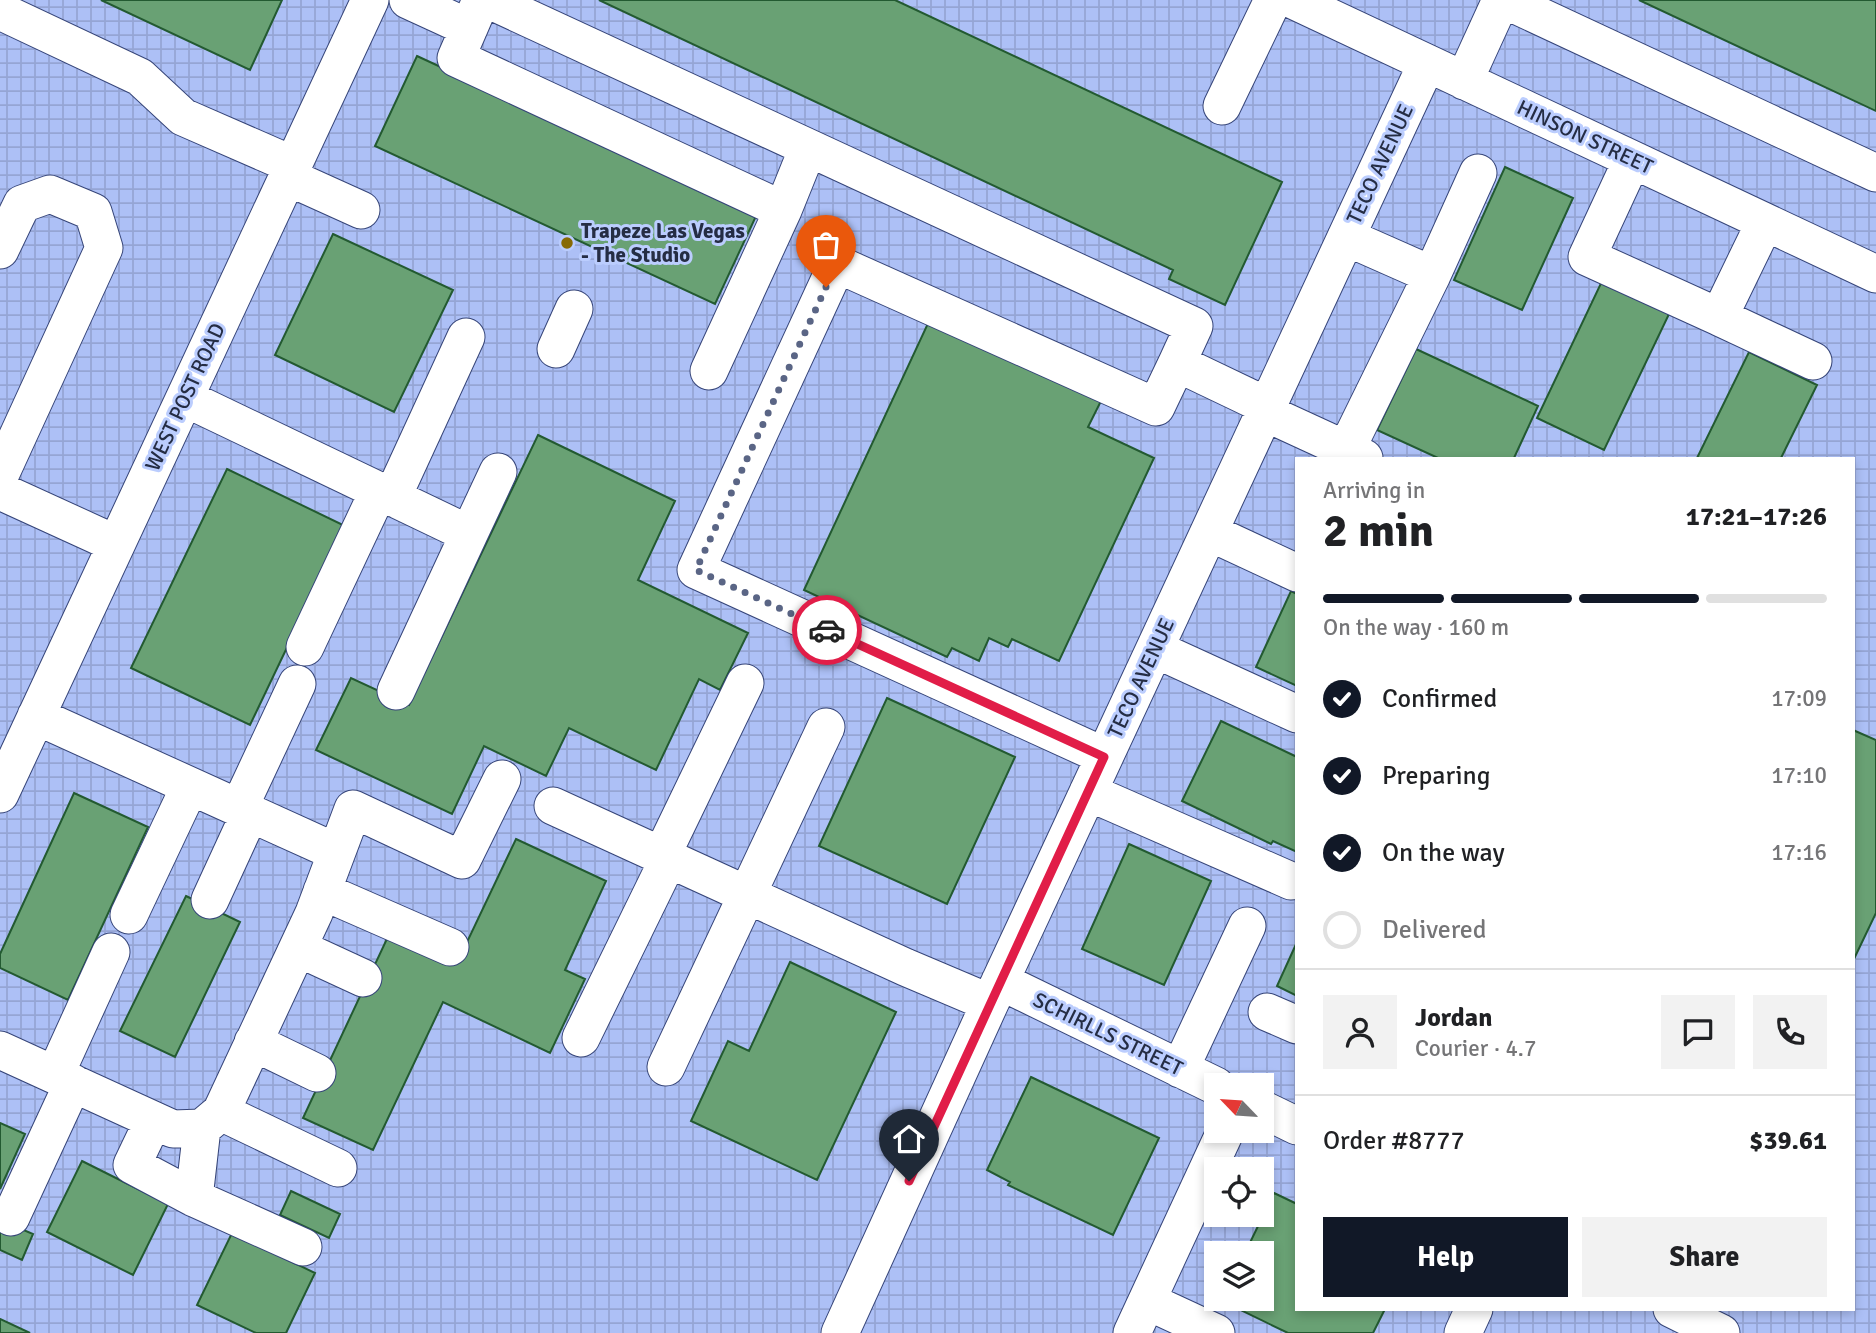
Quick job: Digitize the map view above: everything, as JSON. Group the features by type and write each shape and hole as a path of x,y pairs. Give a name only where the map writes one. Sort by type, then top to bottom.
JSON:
{"street":[{"name":"WEST POST ROAD","path":"0,794 370,0"},
{"path":"408,0 480,9 808,148 1194,326 1156,407 836,264 696,570 1104,757"},
{"path":"1222,106 1273,0"},
{"name":"HINSON STREET","path":"1293,0 1876,274"},
{"path":"1464,80 1503,0 1876,173"},
{"path":"480,9 456,58 783,210"},
{"path":"0,11 139,77 183,117 360,210"},
{"name":"TECO AVENUE","path":"840,1333 995,992 1427,63"},
{"path":"709,372 783,210 808,148"},
{"path":"1632,160 1587,257 1813,361"},
{"path":"1177,363 1355,454 1478,173"},
{"path":"0,250 22,204 50,194 93,212 104,248 0,475"},
{"path":"1719,317 1765,222"},
{"path":"1346,237 1432,275"},
{"path":"556,349 574,309"},
{"path":"305,647 466,337"},
{"path":"185,398 469,534"},
{"path":"396,691 499,472"},
{"path":"0,491 116,544"},
{"path":"1209,533 1295,572"},
{"path":"1155,649 1295,713"},
{"path":"581,1038 744,682"},
{"path":"210,900 297,684"},
{"path":"36,716 336,852"},
{"path":"666,1067 826,727"},
{"path":"194,1198 212,1120 298,948 352,809 463,860 502,779"},
{"path":"129,915 190,786"},
{"path":"1088,792 1291,881"},
{"name":"SCHIRLLS STREET","path":"553,806 747,895 995,992 1204,1081"},
{"path":"322,891 450,947"},
{"path":"1180,1069 1247,926"},
{"path":"298,948 363,978"},
{"path":"11,1217 110,952"},
{"path":"253,1042 317,1073"},
{"path":"0,1050 173,1129 212,1120 338,1168"},
{"path":"1274,1115 1295,1125"},
{"path":"153,1121 132,1165 194,1198 303,1247"},
{"path":"1216,1333 1140,1317 1220,1143"},
{"path":"1463,1333 1473,1311"},
{"path":"1676,1311 1721,1333"}],"shaded area":[{"path":"0,0 1876,0 1876,1333 0,1333"}],"building":[{"path":"101,0 282,0 250,70"},
{"path":"599,0 895,0 1282,182 1225,305 1169,279 1173,270"},
{"path":"1639,0 1876,0 1876,111"},
{"path":"417,56 757,214 715,304 375,146"},
{"path":"1505,167 1573,198 1522,310 1454,280"},
{"path":"333,234 453,290 394,412 275,355"},
{"path":"1603,279 1670,312 1604,450 1537,418"},
{"path":"930,319 1102,399 1088,427 1154,458 1059,661 1012,639 1008,647 989,638 979,661 952,648 947,657 804,590"},
{"path":"1416,349 1538,406 1514,457 1436,457 1377,430"},
{"path":"1749,352 1817,385 1781,457 1697,457"},
{"path":"538,435 675,501 638,580 748,633 720,690 699,679 656,770 569,728 546,776 484,746 452,814 316,750 351,678 409,705"},
{"path":"227,469 345,526 250,725 131,668"},
{"path":"1291,591 1295,593 1295,685 1256,667"},
{"path":"887,698 1015,757 947,904 819,846"},
{"path":"1221,721 1295,756 1295,851 1273,841 1271,844 1182,801"},
{"path":"1855,731 1876,740 1876,913 1855,957"},
{"path":"74,793 148,827 68,1000 0,968 0,954"},
{"path":"516,839 606,881 565,970 585,979 550,1053 443,1002 373,1150 303,1118 392,928 459,959"},
{"path":"1129,844 1211,881 1164,985 1082,949"},
{"path":"186,896 240,922 175,1057 120,1031"},
{"path":"1295,946 1295,995 1277,986"},
{"path":"790,962 896,1012 817,1180 691,1121 728,1041 749,1051"},
{"path":"1031,1077 1159,1138 1113,1235 1008,1185 1010,1182 987,1170"},
{"path":"0,1123 25,1134 0,1189"},
{"path":"82,1161 168,1204 133,1275 47,1232"},
{"path":"291,1191 340,1214 329,1238 280,1215"},
{"path":"1274,1193 1295,1203 1295,1311 1384,1311 1373,1333 1288,1333 1243,1311 1274,1311 1274,1241 1251,1241 1258,1227 1274,1227"},
{"path":"0,1220 33,1234 22,1260 0,1250"},
{"path":"232,1233 315,1273 286,1333 256,1333 197,1305"},
{"path":"0,1319 30,1333 0,1333"}],"way so far":[{"path":"826,287 696,570 827,630"}],"place":[{"name":"Trapeze Las Vegas - The Studio","path":"567,243"}],"route":[{"path":"827,630 1104,757 909,1181"}]}
